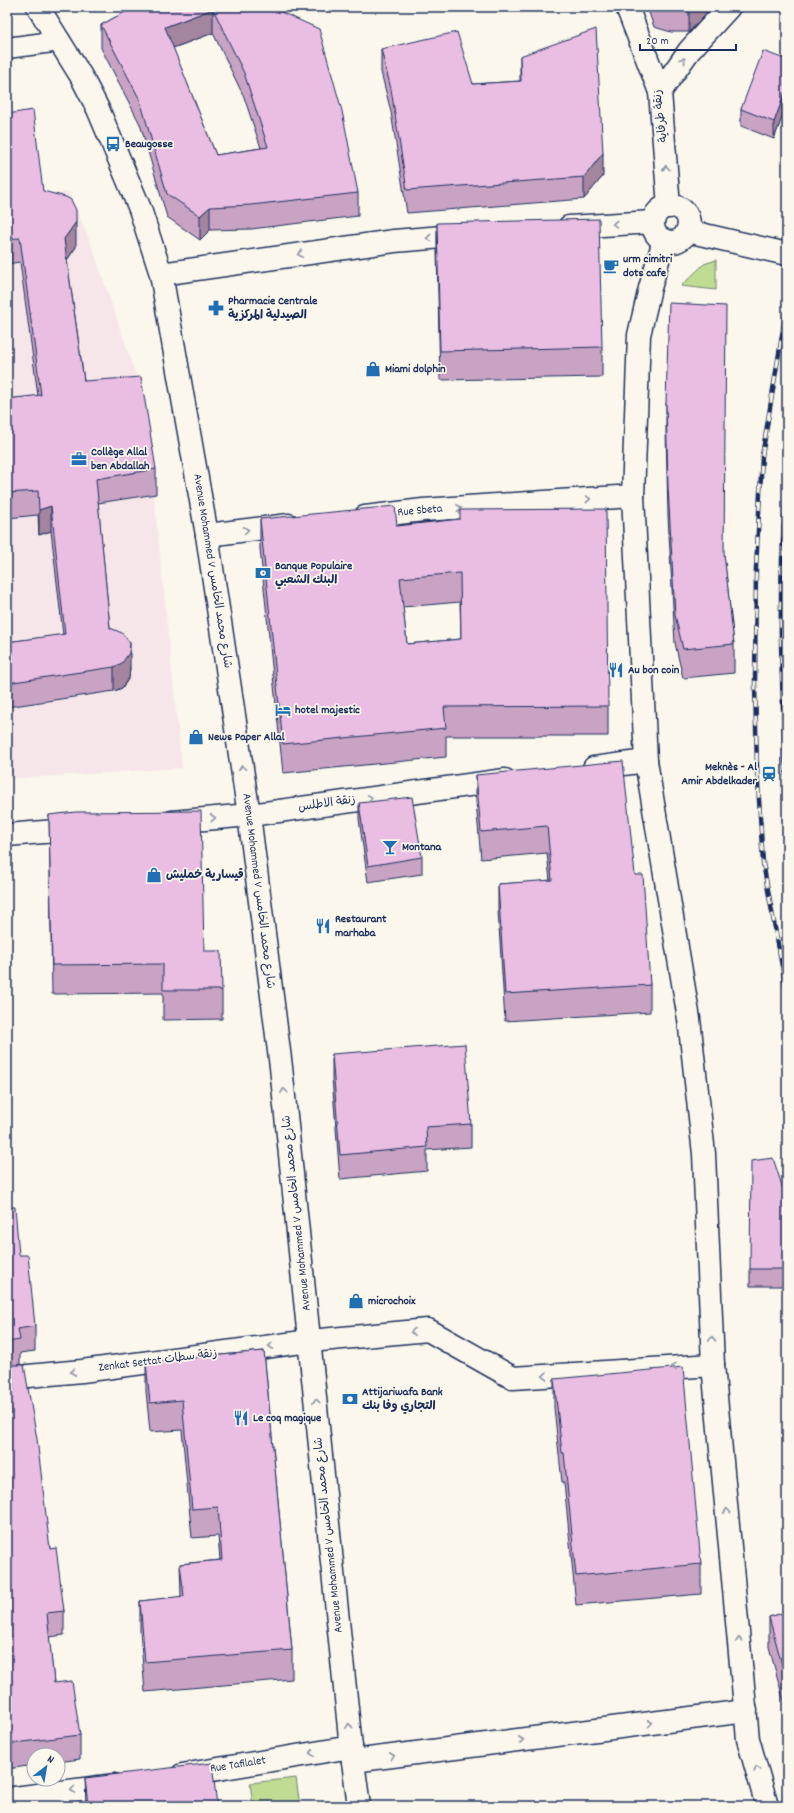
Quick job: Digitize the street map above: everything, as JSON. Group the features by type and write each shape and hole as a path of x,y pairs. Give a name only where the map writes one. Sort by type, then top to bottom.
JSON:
{"street":[{"name":"Avenue Mohammed V شارع محمد الخامس","path":"38,7 81,76 98,109 140,209 161,274 207,535 249,815 282,1074 352,1754 359,1806"},
{"name":"زنقة طرفاية","path":"627,7 660,92 669,207"},
{"path":"660,92 689,51 729,7"},
{"path":"7,48 60,41"},
{"path":"669,207 675,207 685,214 688,220 687,231 680,240 669,242 657,235 654,222 661,210 669,207"},
{"path":"546,229 654,222"},
{"path":"687,231 787,254"},
{"path":"161,274 394,241 490,233"},
{"path":"664,240 650,288 639,335 633,496 646,761 689,1019 704,1154 713,1365 748,1740 767,1806"},
{"name":"Rue Sbeta","path":"346,519 423,510 633,496"},
{"path":"207,535 307,523"},
{"path":"576,770 646,761"},
{"name":"زنقة الاطلس","path":"155,823 249,815 521,778"},
{"path":"7,835 100,828"},
{"name":"Zenkat Settat زنقة سطات","path":"7,1378 82,1371 310,1341 428,1330 514,1378 713,1365"},
{"name":"Rue Tafilalet","path":"159,1778 352,1754 746,1711"},
{"path":"7,1798 136,1782"}],"shaded area":[{"path":"69,192 92,246 144,399 182,768 7,779 7,198"}],"green space":[{"path":"716,260 716,290 681,286 704,264"},
{"path":"296,1778 300,1806 253,1806 250,1783"}],"building":[{"path":"134,7 270,7 319,29 342,111 358,193 251,205 210,207 200,216 167,194 140,100 101,25","holes":["213,9 244,73 268,147 216,155 165,27"]},
{"path":"596,29 603,153 584,177 407,190 391,89 381,49 457,32 473,84 521,81 520,56"},
{"path":"763,51 787,60 787,87 774,122 741,109"},
{"name":"Collège Allal ben Abdallah","path":"33,110 43,191 66,197 71,200 76,210 76,222 64,239 84,381 141,377 156,469 96,479 110,628 122,633 130,643 129,653 122,663 114,667 7,683 7,642 65,634 51,506 39,510 38,491 7,493 7,399 41,395 20,238 7,239 7,114"},
{"path":"599,219 602,347 440,351 437,223"},
{"path":"669,303 726,306 724,553 734,644 683,649 675,615 668,487 666,403"},
{"path":"395,506 397,526 460,519 460,510 606,509 608,706 444,707 446,728 283,744 260,519","holes":["460,573 461,639 407,644 400,578"]},
{"path":"623,761 635,875 643,875 650,985 505,994 498,884 552,880 547,826 481,832 476,775"},
{"name":"Montana","path":"412,797 422,857 368,866 359,803"},
{"path":"201,811 204,951 221,951 222,990 163,990 163,964 52,965 49,815 76,812"},
{"path":"465,1044 471,1124 426,1127 427,1147 340,1155 332,1054"},
{"path":"773,1158 787,1201 787,1269 750,1269 751,1161"},
{"path":"7,1207 15,1207 19,1255 28,1255 35,1326 18,1329 20,1340 7,1342"},
{"path":"264,1351 292,1650 145,1662 140,1601 184,1596 180,1564 222,1560 218,1507 192,1509 182,1400 150,1403 146,1362"},
{"path":"7,1365 24,1365 37,1439 50,1549 56,1548 64,1611 47,1613 54,1683 72,1681 80,1735 7,1744"},
{"path":"683,1367 701,1564 576,1576 564,1453 562,1453 554,1379"},
{"path":"787,1612 787,1683 769,1617"},
{"path":"212,1763 217,1806 88,1806 85,1778"}],"railway":[{"path":"787,305 762,456 756,568 755,685 757,768 763,863 787,993"},
{"path":"787,493 781,605 782,679 787,791"}],"place":[{"name":"Beaugosse","path":"113,144"},
{"name":"urm cimitri dots cafe","path":"611,266"},
{"name":"Pharmacie Centrale الصيدلية المركزية","path":"216,308"},
{"name":"Miami dolphin","path":"373,369"},
{"name":"Collège Allal ben Abdallah","path":"79,459"},
{"name":"Banque Populaire البنك الشعبي","path":"263,573"},
{"name":"Au bon coin","path":"616,670"},
{"name":"hotel majestic","path":"283,710"},
{"name":"News Paper Allal","path":"196,737"},
{"name":"Meknès - Al Amir Abdelkader","path":"769,774"},
{"name":"Montana","path":"390,847"},
{"name":"قيسارية خمليش","path":"154,875"},
{"name":"Restaurant marhaba","path":"323,926"},
{"name":"microchoix","path":"356,1301"},
{"name":"Attijariwafa Bank التجاري وفا بنك","path":"350,1399"},
{"name":"Le coq magique","path":"241,1418"}]}
